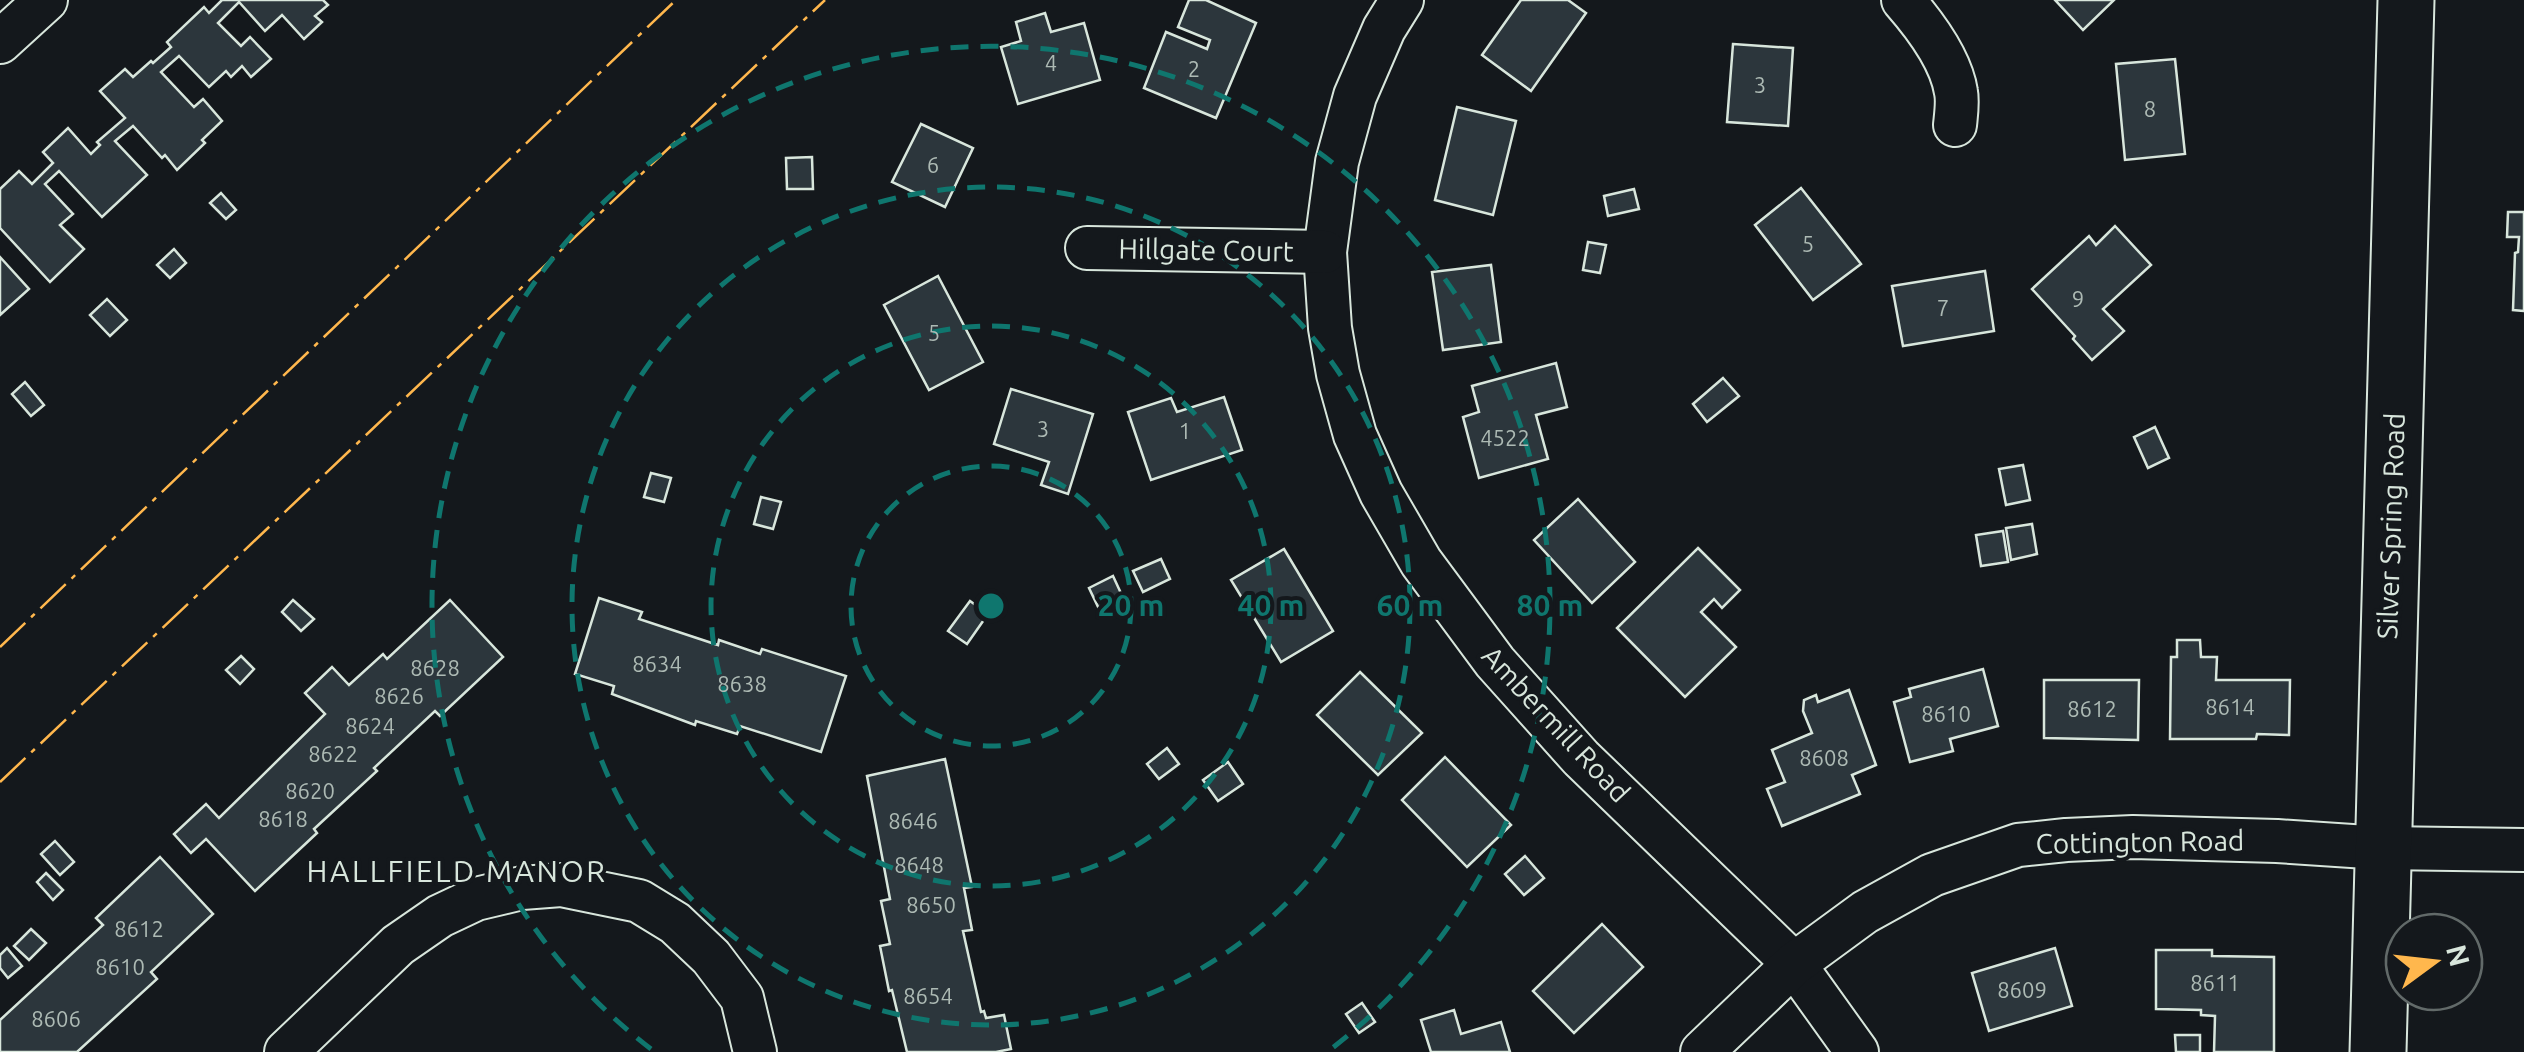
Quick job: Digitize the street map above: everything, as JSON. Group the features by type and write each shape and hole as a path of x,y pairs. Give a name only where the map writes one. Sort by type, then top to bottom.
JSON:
{"main road":[{"name":"Silver Spring Road","path":"2378,1052 2406,0"}],"street":[{"path":"0,42 46,0"},
{"name":"Ambermill Road","path":"1402,0 1384,29 1355,96 1337,162 1325,252 1330,328 1338,374 1356,435 1381,493 1421,562 1495,662 1581,758 1794,964 1857,1052"},
{"path":"1903,0 1921,20 1951,77 1956,93 1955,125"},
{"name":"Hillgate Court","path":"1087,248 1325,252"},
{"name":"Cottington Road","path":"1702,1052 1794,964 1865,912 1932,875 2018,845 2133,837 2524,850"},
{"path":"286,1052 398,945 440,916 476,899 561,884 638,901 675,923 711,957 742,998 755,1052"}],"building":[{"path":"222,0 323,0 328,5 315,16 322,22 304,39 282,15 265,31 239,2 218,23 241,46 250,37 271,59 251,77 242,66 231,77 226,71 209,87 179,56 161,72 194,107 203,99 222,121 177,170 133,126 115,141 147,175 102,217 59,171 45,184 73,214 60,225 84,249 50,282 0,228 0,189 19,171 32,184 53,163 43,152 68,128 91,154 100,145 97,142 125,118 100,91 125,69 133,77 153,63 171,47 167,42 204,7 209,13"},
{"path":"1189,0 1206,0 1256,23 1216,118 1144,88 1166,32 1207,49 1210,40 1178,27"},
{"path":"1521,0 1568,0 1586,13 1531,91 1482,55"},
{"path":"2055,0 2114,0 2083,30"},
{"path":"1045,13 1051,32 1084,23 1100,80 1018,104 1001,47 1021,41 1016,22"},
{"path":"1733,44 1793,48 1788,126 1727,122"},
{"path":"2175,59 2185,154 2125,160 2116,64"},
{"path":"1457,107 1516,121 1493,215 1435,200"},
{"path":"921,124 973,148 945,207 892,182"},
{"path":"812,157 813,189 787,189 786,158"},
{"path":"1801,188 1861,264 1813,300 1755,225"},
{"path":"1634,189 1639,209 1608,216 1604,196"},
{"path":"221,193 236,210 226,219 210,203"},
{"path":"2508,212 2524,212 2524,311 2513,310 2519,237 2507,237"},
{"path":"2115,226 2151,265 2103,309 2124,331 2092,360 2032,289 2089,236 2096,245"},
{"path":"1588,242 1606,245 1600,273 1583,270"},
{"path":"174,249 186,263 170,278 157,265"},
{"path":"0,257 29,289 0,315"},
{"path":"1491,265 1501,342 1443,350 1432,272"},
{"path":"1985,271 1994,331 1903,346 1892,286"},
{"path":"938,276 983,362 929,390 884,305"},
{"path":"107,299 127,320 110,336 90,315"},
{"path":"1556,363 1567,407 1536,415 1548,459 1479,478 1463,417 1479,412 1472,386"},
{"path":"1723,378 1739,396 1707,422 1693,404"},
{"path":"25,382 44,405 31,416 12,394"},
{"path":"1011,389 1093,414 1068,494 1041,485 1049,462 994,444"},
{"path":"1224,397 1242,450 1151,480 1128,412 1171,398 1177,412"},
{"path":"2155,427 2169,458 2148,468 2134,437"},
{"path":"2023,465 2030,500 2006,505 1999,469"},
{"path":"651,473 671,478 664,502 644,497"},
{"path":"761,497 781,502 773,529 754,524"},
{"path":"1578,499 1635,562 1592,603 1534,540"},
{"path":"2032,524 2037,554 2011,560 2006,528"},
{"path":"2003,531 2008,562 1981,566 1976,535"},
{"path":"1698,548 1740,590 1722,608 1714,599 1701,612 1736,647 1685,697 1617,628"},
{"path":"1284,549 1333,631 1281,662 1231,580"},
{"path":"1161,559 1170,579 1143,592 1133,571"},
{"path":"1113,576 1125,602 1101,613 1089,588"},
{"path":"599,598 642,612 639,619 718,645 719,640 760,654 762,649 846,676 821,752 740,726 737,734 696,721 695,725 612,694 614,686 575,674"},
{"path":"293,600 314,619 301,631 282,612"},
{"path":"450,600 503,657 440,716 435,711 374,768 377,771 255,891 206,839 191,853 174,834 206,804 219,818 325,714 305,693 332,667 349,685 383,654 387,659"},
{"path":"970,601 988,614 967,644 948,631"},
{"path":"2177,640 2200,640 2201,657 2217,657 2216,680 2290,680 2289,735 2170,739 2171,657 2177,657"},
{"path":"241,656 254,669 240,684 226,670"},
{"path":"1983,669 1998,726 1950,739 1953,751 1910,762 1894,702 1911,697 1909,689"},
{"path":"1360,672 1422,733 1378,775 1317,715"},
{"path":"2044,680 2139,680 2138,740 2044,738"},
{"path":"1849,690 1876,765 1852,775 1860,794 1782,826 1767,789 1785,782 1772,750 1812,733 1803,711 1804,700 1816,695 1818,702"},
{"path":"1167,748 1179,764 1159,779 1147,764"},
{"path":"1445,757 1511,825 1467,867 1402,800"},
{"path":"945,759 972,887 964,888 972,930 963,931 981,1012 986,1018 1004,1015 1011,1049 907,1052 892,990 889,991 880,946 890,944 881,901 890,899 867,776"},
{"path":"1228,762 1243,784 1218,801 1203,780"},
{"path":"55,841 74,862 60,875 41,854"},
{"path":"1525,856 1544,878 1524,895 1505,874"},
{"path":"160,857 213,914 151,972 157,979 77,1052 0,1052 0,1020 103,925 96,918"},
{"path":"46,873 63,890 53,900 37,882"},
{"path":"1602,924 1643,967 1574,1033 1533,991"},
{"path":"31,929 46,943 29,960 14,946"},
{"path":"7,948 22,966 8,978 0,968 0,955"},
{"path":"2055,948 2072,1006 1989,1031 1972,973"},
{"path":"2156,950 2212,950 2212,956 2274,957 2274,1052 2214,1052 2215,1016 2201,1015 2201,1010 2156,1009"},
{"path":"1362,1003 1375,1022 1359,1033 1346,1014"},
{"path":"1454,1010 1461,1034 1501,1022 1510,1052 1431,1052 1421,1020"},
{"path":"2175,1035 2200,1035 2200,1052 2176,1052"}],"power":[{"path":"0,647 676,0"},
{"path":"0,782 825,0"}],"district":[{"name":"HALLFIELD MANOR","path":"457,872"}]}
